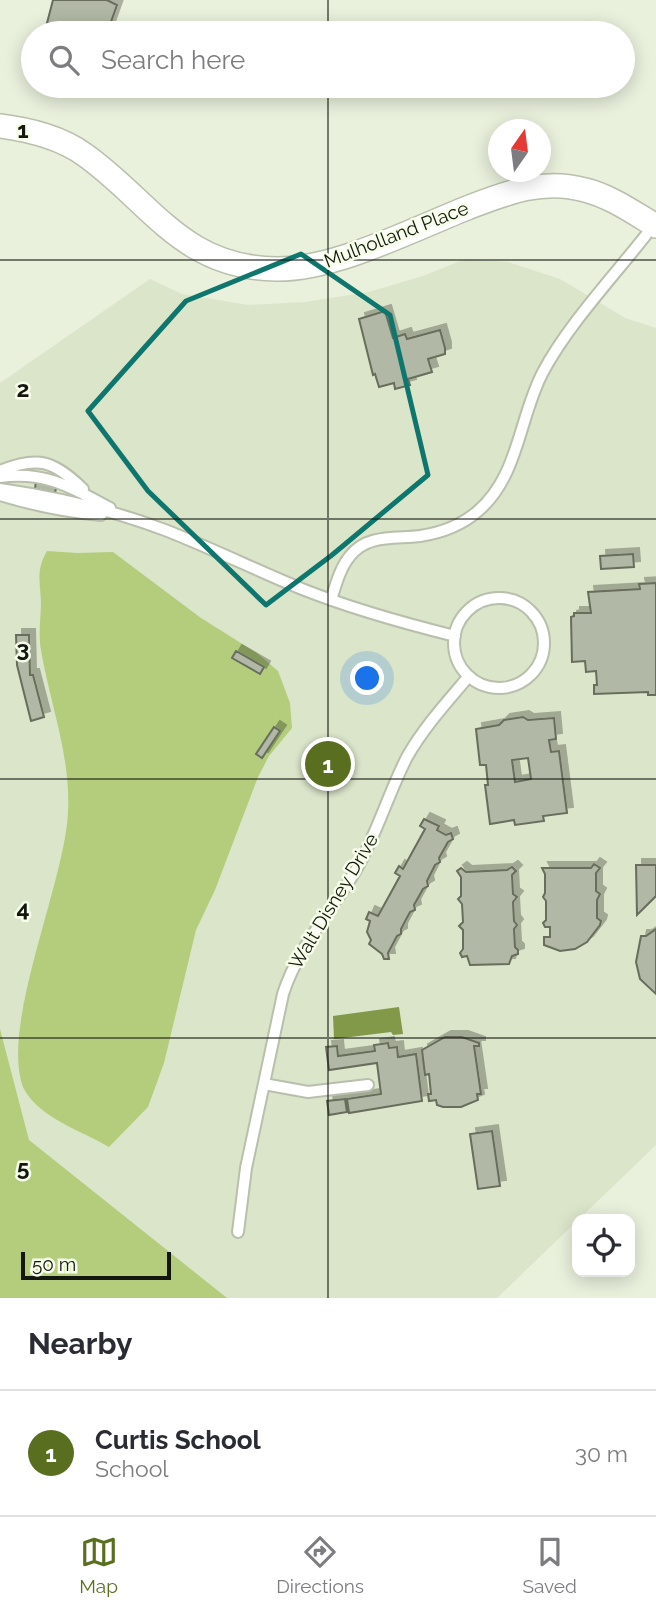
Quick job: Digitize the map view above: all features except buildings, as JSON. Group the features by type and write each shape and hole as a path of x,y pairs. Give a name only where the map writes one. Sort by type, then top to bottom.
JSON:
{"street":[{"name":"Mulholland Place","path":"0,125 35,132 84,154 173,233 198,249 249,267 288,268 327,262 490,199 539,185 563,185 587,190 652,229"}],"lane":[{"path":"331,600 342,568 351,554 364,543 380,538 439,532 478,512 494,494 516,449 532,396 543,372 572,330 652,229"},
{"path":"0,474 48,478 65,484 125,517"},
{"path":"0,489 70,502 125,517 210,548 331,600 455,636"},
{"path":"0,495 78,513 125,517"},
{"path":"500,598 516,601 529,609 544,633 545,646 542,660 527,679 500,688 485,686 469,676 460,665 455,651 455,636 465,612 485,600 500,598"},
{"name":"Walt Disney Drive","path":"238,1232 246,1168 290,971 360,864 406,759 419,737 469,676"},
{"path":"264,1084 308,1092 369,1085"}],"highlighted area":[{"path":"301,254 390,315 428,475 332,555 266,605 148,491 88,411 186,301"}],"shaded area":[{"path":"465,259 508,262 560,279 625,318 656,328 656,1145 584,1214 572,1214 572,1226 497,1298 0,1298 0,383 150,279 182,294 248,305 305,302 369,292 423,276"},
{"path":"47,551 113,552 201,618 257,653 278,671 290,703 292,728 269,756 258,777 215,890 196,930 164,1063 148,1107 109,1147 61,1122 39,1107 23,1087 18,1060 26,991 64,842 68,812 63,750 40,644 40,575 41,564"},
{"path":"399,1007 403,1034 393,1035 391,1032 334,1039 333,1016"},
{"path":"0,1029 29,1140 227,1298 0,1298"}],"place":[{"name":"Curtis School","path":"328,764"}]}
